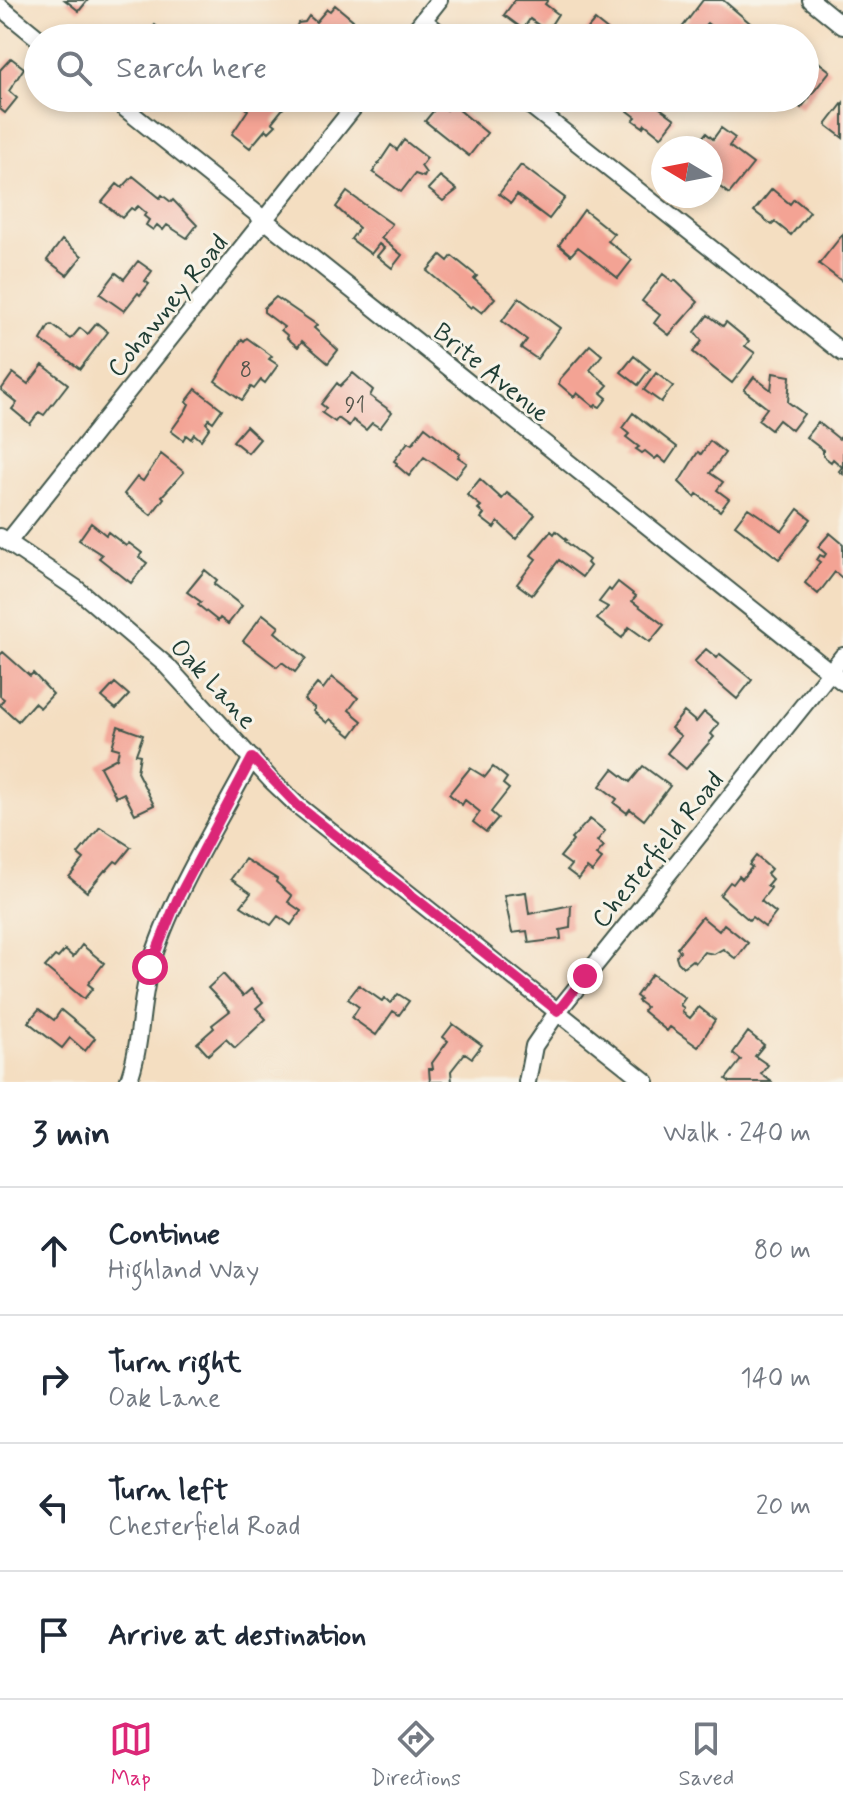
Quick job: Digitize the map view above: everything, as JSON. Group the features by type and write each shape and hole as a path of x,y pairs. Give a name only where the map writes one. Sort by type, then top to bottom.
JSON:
{"street":[{"path":"420,24 439,0"},
{"path":"811,0 843,26"},
{"path":"0,7 24,27"},
{"path":"423,20 428,24"},
{"name":"Brite Avenue","path":"129,112 836,677"},
{"name":"Cohawney Road","path":"4,539 350,112"},
{"path":"539,112 843,353"},
{"name":"Oak Lane","path":"4,539 77,589 149,649 297,805 646,1082"},
{"name":"Chesterfield Road","path":"527,1082 534,1046 558,1011 836,677 843,656"},
{"path":"128,1082 144,995 158,944 177,900 252,758"}],"building":[{"path":"65,0 88,0 79,11"},
{"path":"515,0 548,0 545,4 558,14 552,24 537,24 530,19 526,24 516,24 504,15"},
{"path":"703,0 723,0 750,23 749,24 685,24"},
{"path":"335,5 353,20 350,24 298,24 305,22 309,16 316,22 327,9 330,11"},
{"path":"11,58 24,68 9,91 17,98 5,113 0,109 0,70"},
{"path":"819,63 830,71 819,85"},
{"path":"843,103 843,138 826,125"},
{"path":"247,112 280,112 272,122 276,125 269,132 266,129 250,148 232,134"},
{"path":"432,112 462,112 487,133 469,156 425,121"},
{"path":"629,112 665,112 675,119 662,136 633,120 636,117"},
{"path":"721,128 735,138 729,146 753,164 729,194 723,189 723,136 715,136"},
{"path":"404,140 427,158 421,166 426,173 424,177 415,174 401,192 373,172 391,145 397,150"},
{"path":"521,165 565,198 549,219 517,195 511,203 499,194"},
{"path":"133,176 160,198 162,195 171,202 173,200 197,225 187,238 167,225 163,230 157,225 153,230 146,225 149,220 138,206 134,210 131,208 122,218 102,202 117,184 122,188"},
{"path":"440,176 457,190 443,201 428,189"},
{"path":"772,189 790,204 794,199 810,212 791,235 754,211"},
{"path":"347,192 392,224 381,238 402,255 392,268 377,256 384,248 379,244 371,254 351,239 359,228 336,207"},
{"path":"584,210 614,234 608,241 632,260 618,278 578,247 571,255 559,245"},
{"path":"843,234 843,282 819,264"},
{"path":"62,240 82,256 67,275 47,260"},
{"path":"441,255 448,261 452,256 477,276 474,279 495,298 482,313 473,306 471,308 427,271"},
{"path":"138,261 152,271 145,281 149,284 124,311 100,294 116,273 124,279"},
{"path":"663,274 673,282 675,280 698,302 669,335 654,323 660,315 642,301"},
{"path":"276,297 317,325 314,328 338,350 328,363 302,341 298,347 281,330 284,327 264,312 264,308"},
{"path":"519,298 560,328 537,359 521,348 527,340 502,321"},
{"path":"708,315 723,326 726,322 749,341 745,346 755,353 732,383 693,352 702,341 695,332"},
{"path":"97,323 108,332 80,369 41,340 52,325 71,339 80,328 88,334"},
{"path":"247,338 272,356 269,359 278,365 265,383 261,380 254,389 251,387 242,400 215,381 242,339"},
{"path":"590,345 602,355 590,370 608,385 601,393 607,398 600,407 594,407 577,393 574,397 559,384"},
{"path":"634,356 650,369 638,385 621,372"},
{"path":"43,365 68,384 44,415 39,412 30,424 12,409 17,403 1,390 13,373 28,384"},
{"path":"353,373 373,390 370,396 392,412 380,428 372,423 366,430 353,420 349,426 338,418 335,422 322,413 326,408 321,404 337,383 340,386"},
{"path":"656,373 673,386 661,402 644,390"},
{"path":"773,373 790,376 788,402 804,414 792,430 779,420 771,430 758,420 767,408 744,390 754,377 771,390"},
{"path":"196,389 222,409 213,422 209,419 206,423 210,427 201,440 194,434 191,439 186,435 183,440 171,431"},
{"path":"633,413 677,447 666,463 658,456 655,459 645,451 642,453 626,437 629,434 622,428"},
{"path":"818,422 839,439 843,435 843,474 839,471 842,467 833,459 831,462 823,456 823,450 806,437"},
{"path":"246,426 260,439 248,453 233,441"},
{"path":"425,427 467,463 455,478 424,457 409,476 396,465 394,461 408,442 412,444"},
{"path":"710,441 725,453 710,473 723,482 717,490 729,499 720,511 697,494 695,497 679,482 698,452 701,454"},
{"path":"161,454 184,472 162,496 164,498 151,515 124,494 137,477 143,481"},
{"path":"480,479 502,499 507,493 535,515 516,539 498,522 494,528 481,518 484,514 478,509 481,506 467,495"},
{"path":"748,508 782,531 798,509 811,519 779,559 735,525"},
{"path":"91,523 106,535 108,532 126,546 129,543 142,553 139,557 147,563 131,583 99,558 102,555 79,540"},
{"path":"551,531 554,534 556,531 567,540 589,560 587,563 590,566 582,577 559,560 532,595 517,584 536,559 531,555"},
{"path":"830,533 843,544 843,576 835,572 818,594 805,583 820,562 817,560 820,555 824,557 826,554 818,547"},
{"path":"205,570 217,580 214,584 242,606 228,624 220,618 218,621 187,592"},
{"path":"618,582 636,596 632,601 664,625 650,642 629,627 622,638 597,619 608,607 599,602"},
{"path":"263,614 279,627 275,632 306,658 295,672 282,662 277,667 243,641"},
{"path":"706,649 717,658 720,654 752,680 737,699 694,662"},
{"path":"3,652 30,676 33,673 53,694 40,708 34,703 18,721 0,705 4,699 0,696 0,655"},
{"path":"332,677 358,698 349,710 362,721 351,736 330,719 327,723 304,700 317,684 323,689"},
{"path":"115,683 129,695 116,709 102,697"},
{"path":"684,712 696,722 704,712 719,724 711,734 714,737 686,769 667,753 681,736 671,728"},
{"path":"118,726 143,735 136,754 140,755 137,772 154,805 135,814 124,793 116,797 100,767 117,758 119,749 112,747"},
{"path":"643,766 670,786 644,820 630,809 627,813 614,803 617,799 600,786 613,769 630,782"},
{"path":"493,767 507,778 503,784 509,789 491,812 498,818 486,832 473,822 480,812 465,800 462,805 449,794 470,768 485,777"},
{"path":"590,819 605,831 597,841 604,846 596,855 602,859 592,872 587,868 579,879 567,870 571,865 560,857 573,841 571,839"},
{"path":"100,827 131,847 118,863 115,861 105,870 87,892 69,877 84,859 78,854"},
{"path":"756,856 771,869 767,874 772,879 767,885 771,888 761,901 776,913 765,927 752,917 749,920 720,895 730,882 733,884 739,876 742,879"},
{"path":"245,859 277,879 276,882 292,896 288,902 301,911 291,925 278,916 271,925 241,906 251,893 231,879"},
{"path":"526,892 529,914 571,905 570,928 560,930 561,939 529,943 527,931 512,933 504,895"},
{"path":"702,917 719,931 724,924 748,943 736,959 723,949 714,954 704,952 695,963 692,960 683,967 678,962 676,956 680,951 677,948"},
{"path":"82,945 104,963 88,984 93,988 84,999 45,967 65,950 73,957"},
{"path":"223,974 243,996 251,989 263,1002 256,1008 266,1019 235,1048 226,1039 208,1055 197,1043 214,1028 212,1025 230,1011 208,988"},
{"path":"652,974 685,998 680,1005 684,1008 682,1012 690,1018 699,1007 715,1020 698,1047 670,1027 667,1031 643,1011 646,1007 636,996"},
{"path":"359,985 382,1001 384,998 391,1003 398,994 409,1001 399,1015 393,1011 376,1035 352,1018 359,1007 348,999"},
{"path":"39,1009 54,1020 61,1010 95,1038 85,1051 70,1038 62,1048 28,1022"},
{"path":"453,1024 482,1045 472,1058 465,1053 451,1071 452,1082 430,1082 429,1069 433,1069 432,1063 448,1041 443,1037"},
{"path":"748,1032 764,1045 755,1056 768,1065 761,1074 772,1082 730,1082 726,1079 741,1060 733,1053"}],"route":[{"path":"150,967 177,900 252,758 297,805 558,1011 585,976"}]}
